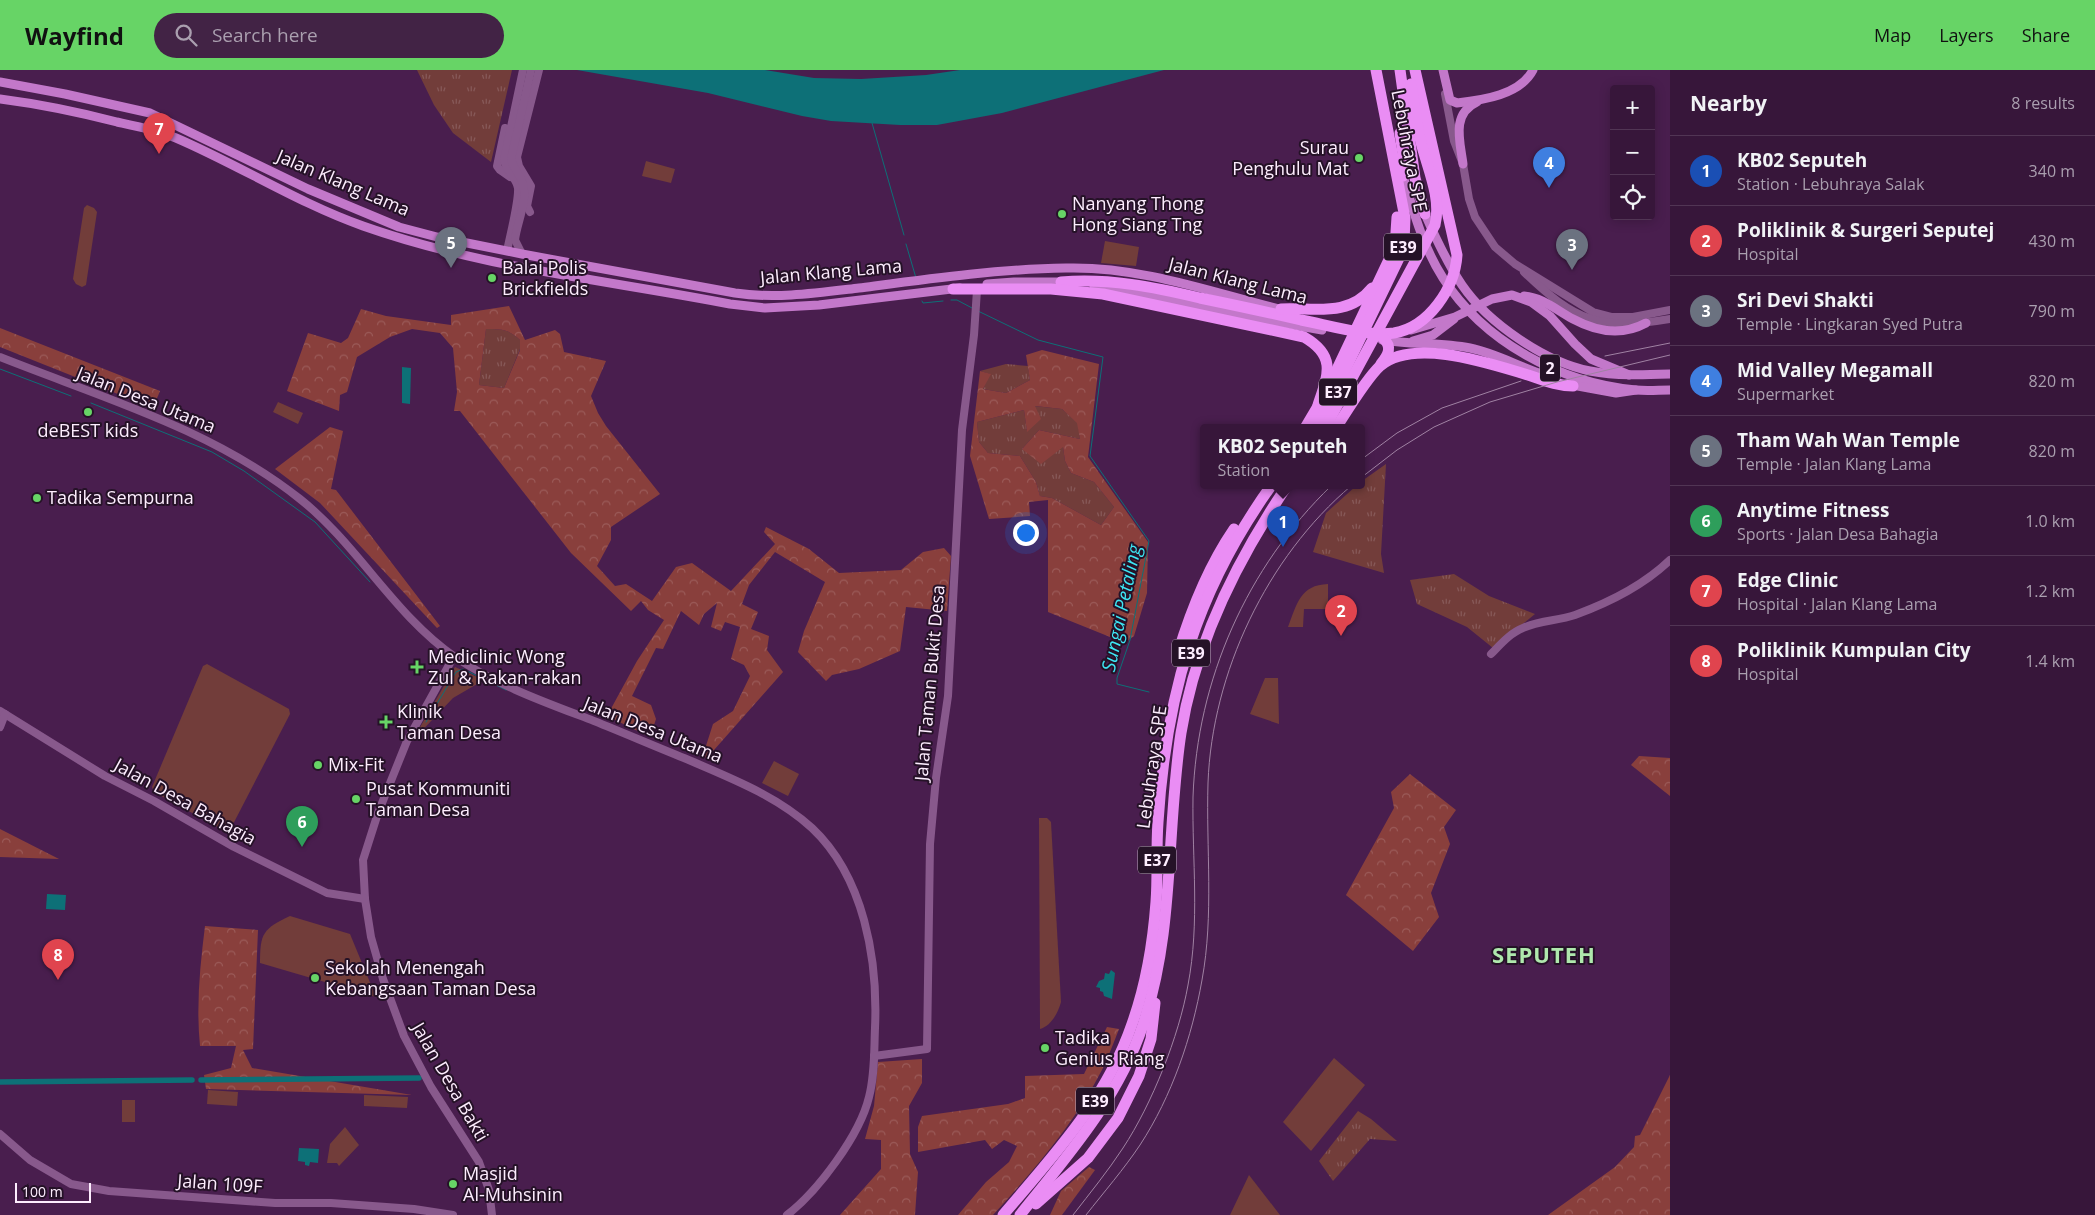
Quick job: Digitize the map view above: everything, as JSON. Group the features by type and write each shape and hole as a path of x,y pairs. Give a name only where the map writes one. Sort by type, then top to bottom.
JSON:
{"highway":[{"name":"Lebuhraya SPE","path":"1309,424 1395,247 1398,222 1370,70"},
{"name":"2","path":"1400,70 1415,178 1425,214"},
{"path":"1384,312 1428,240 1438,214 1420,138 1408,70"},
{"path":"1062,282 1088,279 1328,326 1365,332 1389,333 1403,331 1436,308 1449,288 1456,268 1456,255 1415,70"},
{"name":"Lebuhraya SPE","path":"1317,424 1399,258 1404,242 1405,218 1383,71"},
{"path":"1383,71 1380,114 1400,215 1400,245 1395,275 1384,312"},
{"path":"1383,71 1400,125 1404,161 1403,176"},
{"name":"2","path":"1383,71 1390,122 1403,176"},
{"path":"1271,329 1278,323 1278,308 1329,311 1355,302 1368,293 1381,277 1392,256 1396,233 1397,205"},
{"path":"952,289 1055,289 1103,294 1304,337 1321,349 1327,362 1327,377 1318,405"},
{"name":"E37","path":"1327,424 1384,312"},
{"path":"1309,424 1353,333"},
{"path":"1339,424 1380,366 1389,348 1388,343 1383,338"},
{"path":"1380,366 1396,357 1414,353 1426,353 1458,357 1499,366 1559,385 1573,386"},
{"name":"E37","path":"1317,424 1362,355"},
{"path":"1160,838 1157,788 1160,738 1172,673 1196,598 1223,545 1262,489"},
{"name":"Lebuhraya SPE","path":"1009,1215 1078,1128 1108,1079 1131,1023 1147,969 1168,755 1187,665 1202,621 1238,542 1279,489"},
{"name":"E37","path":"1003,1215 1090,1109 1121,1054 1132,1024 1148,966 1156,902 1158,824 1166,737 1186,652 1205,600 1228,554 1279,489"},
{"name":"E37","path":"1022,1215 1091,1127 1120,1077 1143,1027 1158,969 1168,907 1174,797 1181,733 1193,682 1213,622 1240,563 1280,489"},
{"path":"1186,652 1196,598"},
{"path":"1022,1215 1088,1158 1118,1118 1139,1076 1151,1039 1158,969"},
{"path":"1051,1177 1094,1139 1113,1111 1130,1078 1146,1037 1158,969"},
{"name":"E39","path":"1022,1215 1084,1134 1116,1085 1141,1028 1158,969"}],"main road":[{"path":"1441,70 1448,96 1452,102 1460,103 1501,94 1522,83 1533,70"},
{"name":"Jalan Klang Lama","path":"0,82 150,113 308,190 375,219 437,237 762,297 801,295 1021,271 1102,268 1178,282 1336,323 1393,331 1418,329 1455,317 1492,299 1512,295"},
{"path":"1463,164 1457,140 1461,116 1471,105 1486,98"},
{"name":"Jalan Klang Lama","path":"0,99 93,116 172,137 345,218 419,245 510,265 730,304 765,308 819,305 1014,282 1062,282"},
{"name":"2","path":"1403,176 1412,209 1432,259 1454,294 1476,319 1529,358 1551,368 1593,382 1636,390 1670,390"},
{"name":"2","path":"1425,214 1440,249 1463,287 1489,315 1510,332 1557,360 1588,370 1629,375 1670,374"},
{"path":"507,251 508,258 513,262 601,276 613,282"},
{"name":"Jalan Klang Lama","path":"1144,290 1270,322 1400,343 1468,347 1484,351 1573,386 1616,393 1636,390"},
{"path":"1512,295 1544,301 1573,319 1597,329 1608,331 1630,330 1646,323"},
{"path":"1512,295 1542,309 1591,359 1629,375"},
{"path":"1304,315 1315,325 1383,338 1412,341 1423,339 1451,322 1455,317"},
{"path":"1646,390 1670,394"}],"street":[{"path":"514,179 497,166 517,70"},
{"path":"522,70 509,151 512,164 524,186 522,209 515,240 522,254"},
{"path":"507,251 518,189 514,179 505,167 504,160 509,151 530,70"},
{"path":"530,212 526,206 531,186 519,166 517,157 539,70"},
{"path":"1441,70 1442,83 1457,140"},
{"path":"512,99 531,105"},
{"path":"508,113 527,118"},
{"path":"1463,164 1469,199 1475,217 1495,247 1557,301 1583,316 1606,324 1646,323 1670,319"},
{"path":"1515,264 1576,302 1600,314 1612,317 1633,316 1670,310"},
{"name":"Jalan Taman Bukit Desa","path":"874,1056 927,1049 930,844 936,778 948,696 962,430 977,290"},
{"name":"Jalan Desa Utama","path":"0,357 172,422 228,450 299,498 330,525 409,616 454,656 491,678 531,697 650,744 752,788 801,819 814,830 844,871 864,921 875,981 874,1056 867,1104 848,1141 821,1181 787,1215"},
{"path":"1491,654 1503,642 1523,628 1576,615 1598,605 1642,582 1670,560"},
{"name":"Jalan Desa Bakti","path":"454,656 407,741 378,813 363,860 365,899 371,937 383,979 404,1036 431,1087 478,1162 489,1190 492,1215"},
{"path":"0,727 3,712"},
{"name":"Jalan Desa Bahagia","path":"3,712 106,776 234,847 327,893 365,899"},
{"name":"Jalan 109F","path":"0,1134 30,1160 71,1184 100,1189 275,1203 331,1203 414,1209 454,1215"}],"green space":[{"path":"417,70 512,70 491,162 453,133 434,105"},
{"path":"646,161 675,169 671,183 642,176"},
{"path":"87,205 94,208 97,212 86,285 82,287 76,284 73,279 84,208"},
{"path":"1105,241 1139,247 1136,266 1101,263"},
{"path":"509,306 525,340 555,330 560,334 564,352 606,361 591,396 606,426 660,494 611,527 611,540 597,566 615,586 626,584 652,601 676,567 692,563 731,591 775,544 764,532 766,527 809,549 839,573 901,570 923,552 944,548 951,556 947,611 906,607 900,651 859,669 832,675 826,681 798,652 804,631 825,582 775,552 749,585 742,604 758,612 751,629 769,636 767,650 783,672 706,759 704,752 713,724 733,711 750,676 744,665 731,659 740,627 725,622 721,631 711,627 717,603 704,614 699,625 681,611 663,649 656,648 632,696 651,705 656,719 650,737 607,716 637,661 664,620 648,610 641,601 631,611 571,553 460,411 454,411 457,392 453,348 440,333 412,329 390,337 357,357 347,392 340,395 339,411 287,391 308,333 341,343 348,338 361,309 386,316 451,325 451,315","holes":["486,329 508,332 520,340 520,350 504,388 479,385"]},
{"path":"0,328 160,391 153,408 0,347"},
{"path":"486,329 504,330 520,340 520,349 504,388 479,385"},
{"path":"1042,350 1099,364 1088,457 1148,542 1147,593 1134,636 1125,643 1048,612 1048,500 1029,502 1030,516 989,519 970,456 980,371 991,374 983,389 1006,393 1030,380 1026,355","holes":["1035,406 1062,409 1077,423 1080,439 1039,430 1022,449 1041,464 1063,447 1065,461 1071,473 1094,482 1114,507 1101,525 1052,498 1040,496 1036,482 1020,456 988,453 979,442 977,422 1024,410 1027,432 1041,419"]},
{"path":"1006,364 1028,366 1030,380 1006,393 983,389 990,374 980,371"},
{"path":"278,402 303,413 298,424 273,412"},
{"path":"1034,406 1062,409 1078,423 1080,439 1039,430 1022,449 1063,447 1065,461 1071,473 1094,482 1114,507 1101,525 1052,498 1040,496 1036,482 1020,456 988,453 979,442 977,422 1024,410 1027,431"},
{"path":"330,427 343,431 331,489 336,490 440,626 437,628 320,503 275,469"},
{"path":"1386,464 1381,554 1384,573 1313,552 1326,513 1353,489 1365,489 1365,479"},
{"path":"1454,574 1489,596 1535,614 1493,648 1467,627 1417,604 1410,580"},
{"path":"1328,584 1328,609 1304,609 1303,627 1288,627 1297,604 1305,592 1319,585"},
{"path":"207,664 289,709 290,714 230,830 225,831 154,792 152,787 203,666"},
{"path":"455,667 484,680 453,698 412,741"},
{"path":"1265,678 1278,678 1279,724 1250,714"},
{"path":"1639,756 1670,758 1670,796 1631,765"},
{"path":"774,761 799,774 788,796 762,783"},
{"path":"1410,774 1456,810 1444,827 1450,844 1431,893 1439,917 1413,951 1346,895 1394,808 1391,792"},
{"path":"1039,818 1047,818 1051,822 1061,1002 1054,1018 1048,1025 1040,1029"},
{"path":"0,829 59,859 0,857"},
{"path":"290,916 350,934 376,997 260,963 262,938 265,933 274,925"},
{"path":"205,926 258,930 253,1049 243,1050 252,1068 412,1095 206,1089 204,1075 231,1068 236,1046 200,1046 199,986"},
{"path":"1107,1027 1119,1029 1103,1068 1080,1108 1053,1145 993,1215 958,1215 986,1182 1009,1162 1017,1146 1004,1140 992,1149 985,1140 918,1152 918,1127 922,1116 1008,1104 1025,1098 1025,1076 1084,1074"},
{"path":"1334,1058 1365,1085 1311,1151 1283,1122"},
{"path":"922,1059 922,1083 909,1106 910,1154 918,1172 915,1215 840,1215 881,1169 881,1140 865,1139 874,1106 878,1062"},
{"path":"1670,1075 1670,1215 1548,1215 1615,1167 1634,1147 1635,1136 1640,1135"},
{"path":"208,1090 238,1092 237,1106 207,1104"},
{"path":"364,1095 408,1097 407,1108 364,1106"},
{"path":"122,1100 135,1100 135,1122 122,1122"},
{"path":"1358,1111 1371,1119 1397,1141 1370,1139 1333,1181 1319,1161"},
{"path":"345,1127 359,1145 339,1166 337,1163 327,1163 330,1144"},
{"path":"1089,1167 1095,1170 1062,1215 1050,1215 1061,1191"},
{"path":"1249,1175 1280,1215 1230,1215"}],"shaded area":[{"path":"577,70 765,70 814,78 861,79 926,75 960,70 1164,70 1002,113 937,125 900,125 831,121 802,116 708,93"},
{"path":"402,367 411,368 410,404 402,403"},
{"path":"47,894 66,895 65,910 46,909"},
{"path":"1111,970 1115,973 1112,999 1104,996 1100,988 1096,987 1099,981 1104,979 1105,973 1109,974"},
{"path":"299,1148 319,1149 318,1163 310,1162 309,1166 305,1165 305,1162 298,1161"}],"waterway":[{"path":"872,123 904,235"},
{"name":"Sungai Petaling","path":"906,244 916,278"},
{"name":"Sungai Petaling","path":"951,300 957,300 972,308"},
{"path":"922,301 923,303 943,301"},
{"name":"Sungai Petaling","path":"978,311 1038,340 1103,357 1090,456 1149,541 1130,640 1117,678 1117,684 1149,692"},
{"path":"0,369 71,396"},
{"path":"91,403 212,452 244,471 315,522 370,582"},
{"path":"426,722 456,672 463,669 506,690"},
{"path":"201,1080 419,1078"},
{"path":"0,1082 192,1080"}],"railway":[{"path":"1605,356 1670,343"},
{"path":"1365,475 1397,450 1434,427 1490,402 1557,382 1670,355"},
{"path":"1365,457 1397,433 1442,408 1521,381"},
{"path":"1073,1215 1117,1157 1134,1130 1163,1069 1184,1005 1194,938 1193,797 1197,753 1204,710 1216,669 1232,628 1251,589 1275,552 1301,518 1328,489"},
{"path":"1086,1215 1140,1145 1162,1107 1179,1066 1193,1023 1206,956 1208,931 1208,783 1212,742 1220,700 1233,659 1250,620 1270,582 1294,547 1321,515 1348,489"}],"place":[{"name":"Edge Clinic","path":"159,154"},
{"name":"Surau Penghulu Mat","path":"1359,158"},
{"name":"Mid Valley Megamall","path":"1549,188"},
{"name":"Nanyang Thong Hong Siang Tng","path":"1062,214"},
{"name":"Tham Wah Wan Temple","path":"451,268"},
{"name":"Sri Devi Shakti","path":"1572,270"},
{"name":"Balai Polis Brickfields","path":"492,278"},
{"name":"deBEST kids","path":"88,412"},
{"name":"Tadika Sempurna","path":"37,498"},
{"name":"KB02 Seputeh","path":"1283,547"},
{"name":"Poliklinik & Surgeri Seputej","path":"1341,636"},
{"name":"Mediclinic Wong Zul & Rakan-rakan","path":"417,667"},
{"name":"Klinik Taman Desa","path":"386,722"},
{"name":"Mix-Fit","path":"318,765"},
{"name":"Pusat Kommuniti Taman Desa","path":"356,799"},
{"name":"Anytime Fitness","path":"302,847"},
{"name":"Sekolah Menengah Kebangsaan Taman Desa","path":"315,978"},
{"name":"Poliklinik Kumpulan City","path":"58,980"},
{"name":"Tadika Genius Riang","path":"1045,1048"},
{"name":"Masjid Al-Muhsinin","path":"453,1184"}],"district":[{"name":"SEPUTEH","path":"1544,955"}]}
